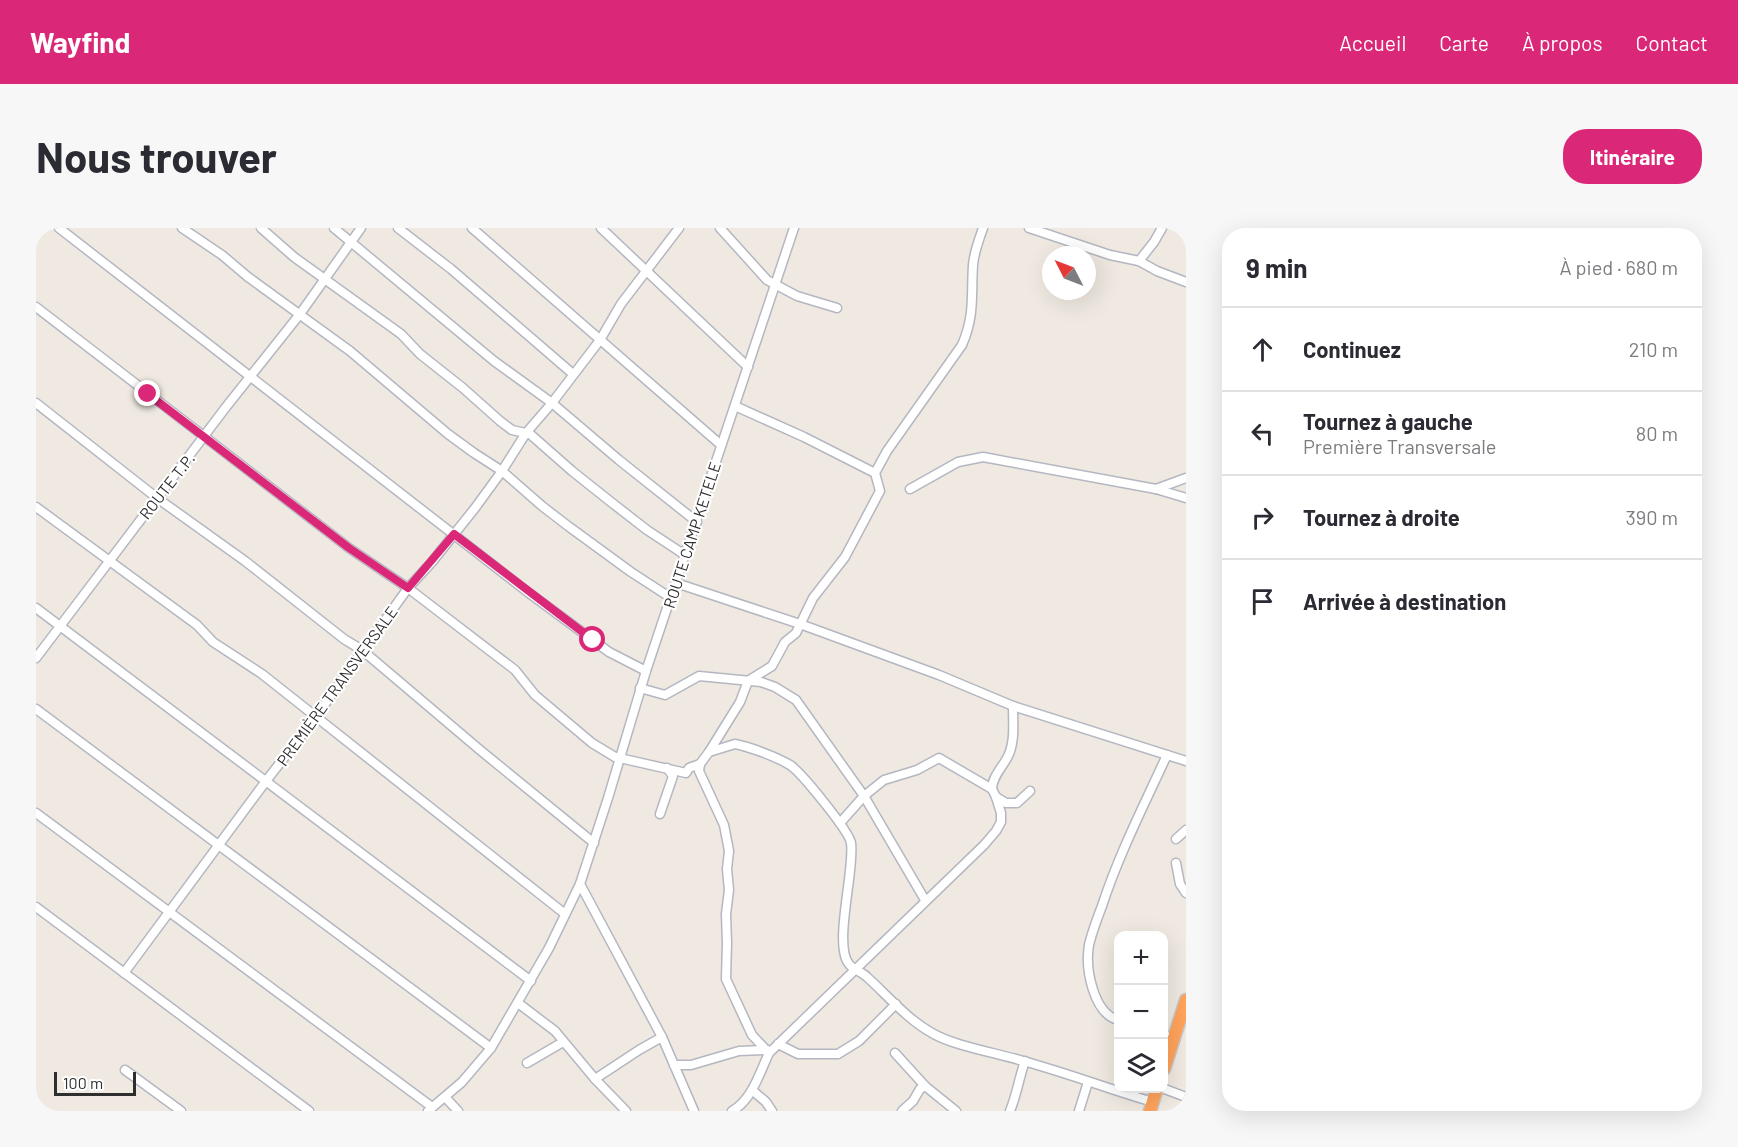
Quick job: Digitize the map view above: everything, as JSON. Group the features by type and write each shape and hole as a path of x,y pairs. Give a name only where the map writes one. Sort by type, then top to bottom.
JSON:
{"highway":[{"path":"1168,1037 1185,1005"}],"street":[{"path":"36,233 40,228"},
{"path":"59,228 609,652 646,671"},
{"path":"182,228 222,255 248,277 350,351 448,434 502,471 550,513 671,598"},
{"path":"261,228 294,257 401,334 420,354 463,388 500,422 512,430 530,434 572,471 647,530 685,555"},
{"path":"334,228 494,361 552,403 697,522"},
{"name":"ROUTE T.P.","path":"36,658 300,314 361,228"},
{"path":"398,228 451,269 573,374"},
{"path":"472,228 721,445"},
{"path":"600,228 748,367"},
{"name":"PREMIÈRE TRANSVERSALE","path":"124,973 315,718 408,588 454,534 502,471 526,433 600,340 621,304 679,228"},
{"path":"720,228 762,276 775,285 797,296 837,308"},
{"name":"ROUTE CAMP KETELE","path":"430,1109 468,1075 491,1048 531,981 580,884 640,688 794,228"},
{"path":"768,1052 752,1035 726,979 729,851 724,825 699,771 700,764 740,702 748,681 773,665 785,642 796,633 813,598 845,557 880,491 875,473 887,451 962,345 973,308 973,266 983,228"},
{"path":"1029,228 1110,255 1139,261 1186,282"},
{"path":"1139,261 1162,228"},
{"path":"36,307 349,548 408,588 515,670 535,695 592,743 620,758 686,773 689,768 700,764"},
{"path":"36,403 157,498 245,561 344,639 362,650 594,843"},
{"path":"735,406 804,437 875,473"},
{"path":"910,489 958,462 983,457 1156,489 1186,498"},
{"path":"1156,489 1186,478"},
{"path":"36,507 196,625 213,642 262,674 565,914"},
{"path":"676,583 800,624 939,675 1013,706 1186,760"},
{"path":"36,609 531,981"},
{"path":"640,688 665,695 699,676 761,682 775,687 796,700 864,796 925,900"},
{"path":"732,1111 742,1104 752,1090 768,1052 996,831 1001,822 1001,813 993,782 1011,747 1013,706"},
{"path":"36,709 491,1048"},
{"path":"709,752 735,744 788,764 840,823 851,845 848,904 844,914 844,949 847,962 854,969 865,974 910,1018 933,1034 1025,1061 1151,1106"},
{"path":"1114,1019 1110,1018 1103,1010 1093,991 1089,948 1113,872 1167,755"},
{"path":"840,823 864,796 884,780 917,770 939,758 994,793 1005,803 1017,803 1030,791"},
{"path":"660,814 673,776 666,768"},
{"path":"36,813 430,1109"},
{"path":"1176,839 1186,830"},
{"path":"1176,863 1180,884 1186,892"},
{"path":"580,884 662,1037 694,1111"},
{"path":"36,907 309,1111"},
{"path":"518,1003 543,1020 626,1111"},
{"path":"778,1044 798,1054 838,1054 859,1041 896,1005"},
{"path":"595,1079 662,1037"},
{"path":"528,1063 563,1042"},
{"path":"674,1065 691,1065 739,1051 768,1052"},
{"path":"896,1053 925,1086 956,1111"},
{"path":"1010,1111 1017,1094 1018,1081 1025,1061"},
{"path":"125,1070 181,1111"},
{"path":"1079,1111 1088,1082"},
{"path":"902,1111 925,1086"},
{"path":"752,1090 766,1102 772,1111"},
{"path":"1168,1091 1186,1097"},
{"path":"445,1097 458,1111"}],"route":[{"path":"148,394 349,548 408,588 454,534 593,640"}]}
